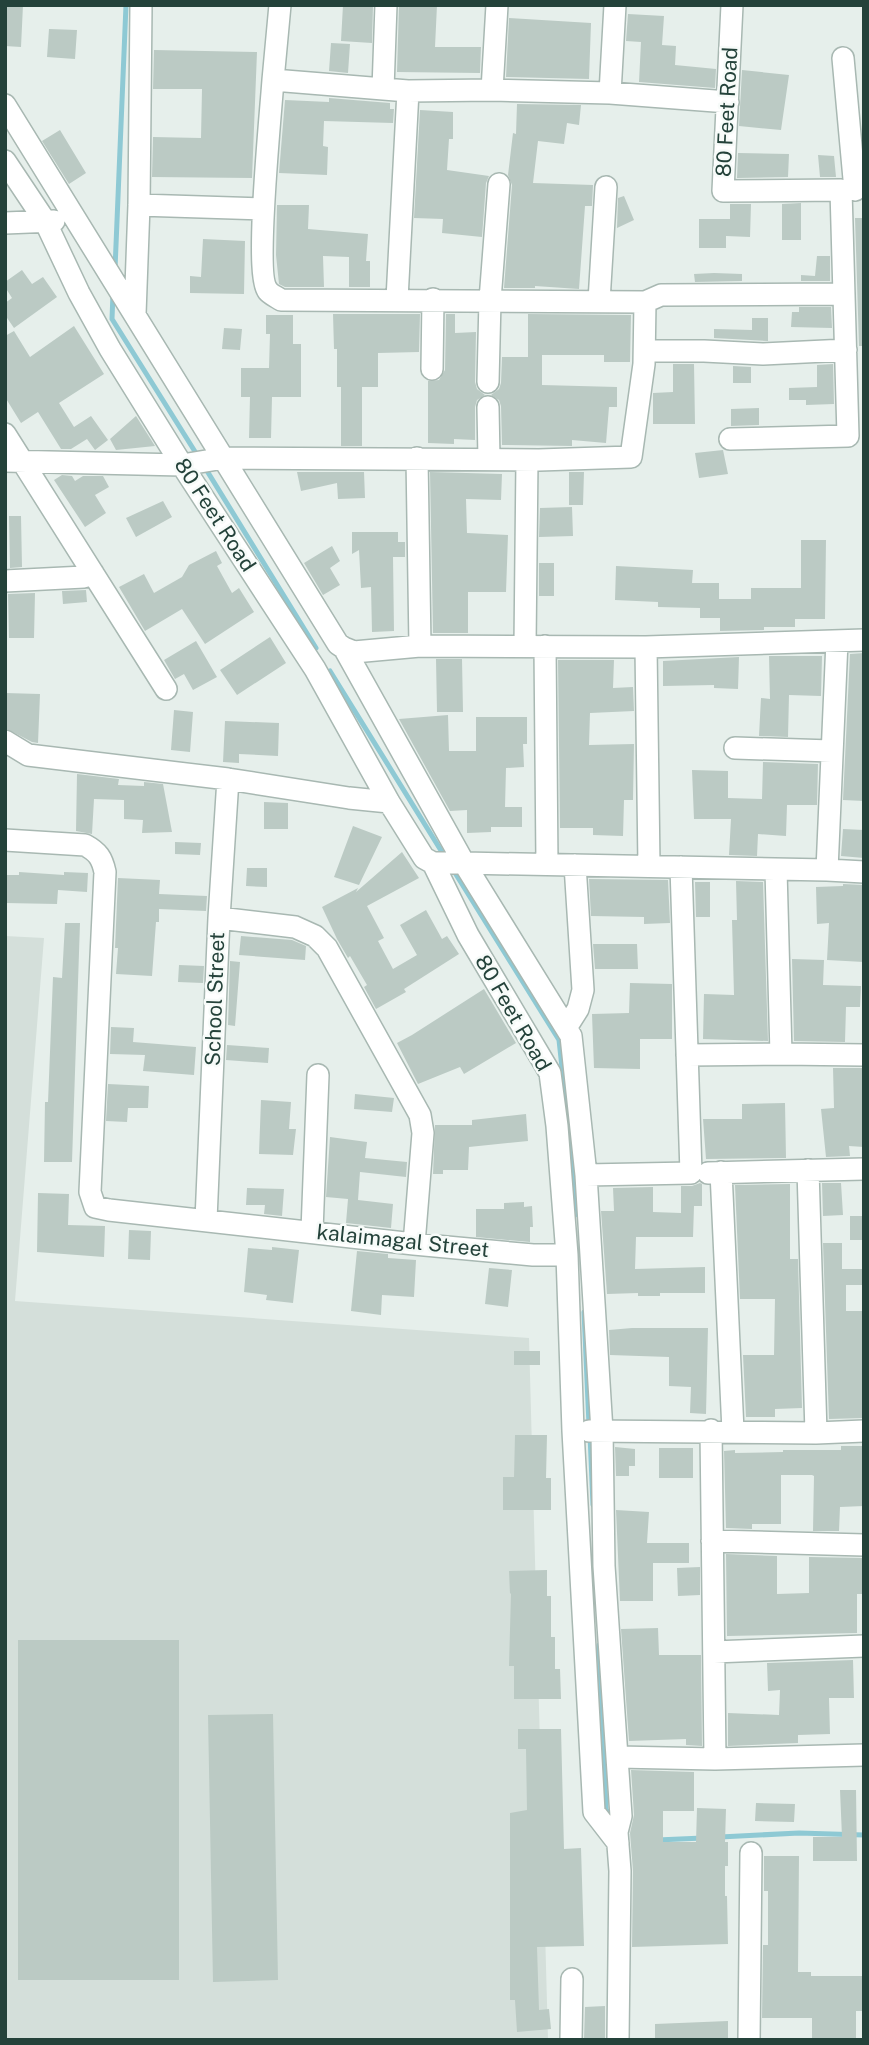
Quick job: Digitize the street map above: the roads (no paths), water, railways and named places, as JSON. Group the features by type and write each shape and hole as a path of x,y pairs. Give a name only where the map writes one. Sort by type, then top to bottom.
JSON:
{"street":[{"path":"131,307 139,205 141,5"},
{"path":"279,5 263,209 262,278 267,290 281,300 645,302 661,295 845,295"},
{"path":"383,89 386,5"},
{"path":"492,90 497,5"},
{"path":"610,93 615,5"},
{"name":"80 Feet Road","path":"732,5 723,191 853,190"},
{"path":"730,439 849,436 845,295 853,190 843,58"},
{"path":"273,80 408,91 610,93 728,102"},
{"path":"397,299 408,91"},
{"name":"80 Feet Road","path":"5,105 131,307 202,462 331,654 389,802 424,858 433,863 468,935 550,1073 567,1255"},
{"name":"80 Feet Road","path":"5,161 45,221 79,293 110,349 202,462 331,654 571,1036 586,1175 591,1253 588,1431"},
{"path":"488,382 490,300 499,184"},
{"path":"599,302 606,187"},
{"path":"139,205 263,209"},
{"path":"5,223 77,220"},
{"path":"432,369 433,299"},
{"path":"14,461 202,462 418,458 527,460 631,457 645,351 645,302"},
{"path":"645,351 763,354 846,350"},
{"path":"488,407 489,459"},
{"path":"5,434 14,461 93,573 166,689"},
{"path":"418,458 420,646"},
{"path":"527,460 547,864"},
{"path":"5,581 84,577 93,573"},
{"path":"331,654 420,646 646,647 864,640"},
{"path":"827,870 837,641"},
{"path":"646,647 649,866"},
{"path":"5,741 28,755 389,802"},
{"path":"735,748 831,751"},
{"name":"School Street","path":"206,1220 228,779"},
{"name":"kalaimagal Street","path":"5,840 85,845 95,850 102,859 106,872 90,1192 95,1207 414,1244 567,1255"},
{"path":"433,863 827,870 864,873"},
{"path":"566,1028 580,1003 583,990 575,865"},
{"path":"681,867 691,1173"},
{"path":"776,870 781,1055"},
{"path":"219,918 295,927 315,936 327,948 420,1115 423,1133 414,1244"},
{"path":"687,1055 864,1055"},
{"path":"312,1231 318,1075"},
{"path":"586,1175 864,1169"},
{"path":"808,1170 816,1433"},
{"path":"721,1172 733,1431"},
{"path":"567,1255 604,1566 618,1757 618,2040"},
{"path":"711,1430 715,1759"},
{"path":"588,1431 864,1432"},
{"path":"588,1431 594,1812 619,1830"},
{"path":"712,1541 864,1545"},
{"path":"714,1652 864,1646"},
{"path":"618,1757 715,1759 864,1755"},
{"path":"749,2040 751,1853"},
{"path":"571,2040 572,1979"}],"waterway":[{"path":"115,269 126,5"},
{"path":"113,293 112,319 199,458"},
{"path":"204,466 316,648"},
{"path":"330,671 445,857"},
{"path":"452,868 559,1040 578,1215"},
{"path":"584,1312 589,1425"},
{"path":"590,1435 593,1505"},
{"path":"599,1645 606,1809 613,1818"},
{"path":"720,1837 799,1833 864,1835"},
{"path":"657,1840 703,1838"}]}
